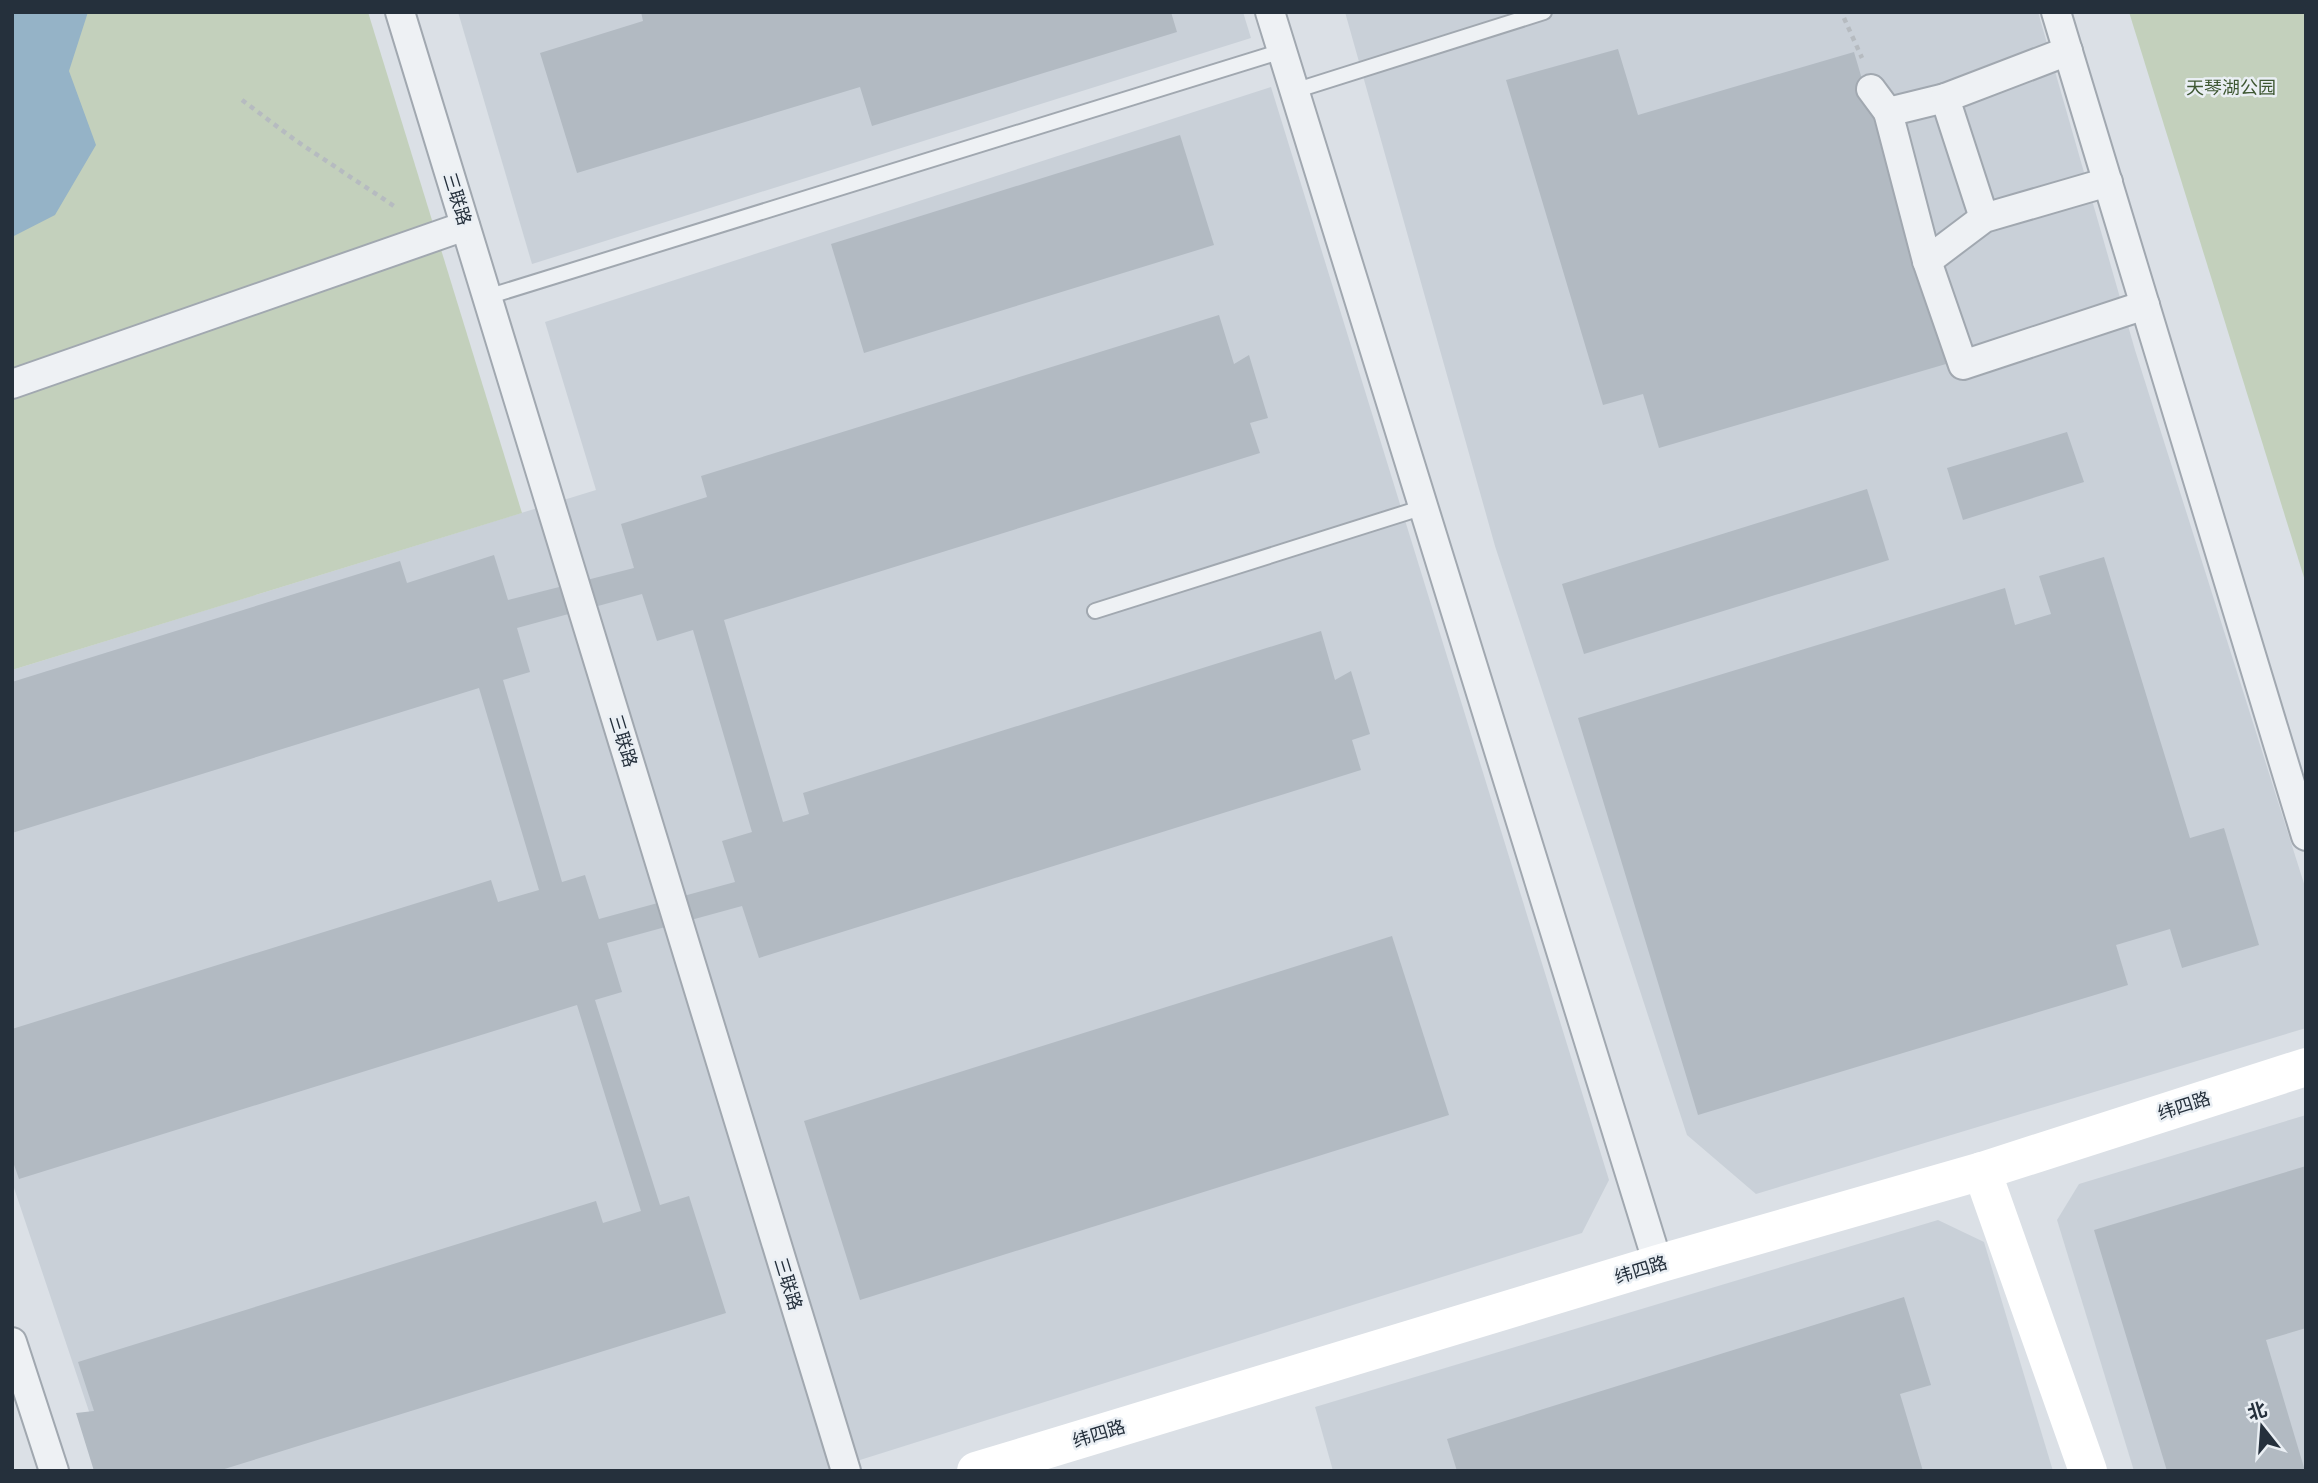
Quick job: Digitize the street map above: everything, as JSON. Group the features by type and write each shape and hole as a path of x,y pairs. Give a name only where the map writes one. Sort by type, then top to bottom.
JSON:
{"street":[{"name":"三联路","path":"400,12 846,1471"},
{"path":"1270,12 1658,1264"},
{"path":"2056,12 2306,836"},
{"path":"1888,112 1945,98 2068,51"},
{"path":"1871,89 1888,112 1927,261 1963,365 2145,305"},
{"path":"1945,98 1984,218"},
{"path":"1927,261 1984,218 2108,182"},
{"path":"12,384 465,226"},
{"name":"纬四路","path":"976,1471 1658,1264 1982,1171 2306,1067"},
{"path":"1982,1171 2088,1471"},
{"path":"12,1342 54,1471"}],"lane":[{"path":"1294,91 1544,12"},
{"path":"487,297 1282,51"},
{"path":"1095,611 1424,507"}],"path":[{"path":"242,100 295,140 397,208"}],"shaded area":[{"path":"458,12 1243,12 1251,38 532,264"},
{"path":"1345,12 2038,12 2135,350 2306,890 2306,1028 1756,1194 1687,1135 1495,546"},
{"path":"1271,87 1609,1180 1582,1233 825,1471 109,1471 12,1182 12,670 596,490 545,322"},
{"path":"2306,1115 2306,1471 2134,1471 2057,1220 2079,1184"},
{"path":"1938,1220 1984,1242 2053,1471 1333,1471 1315,1407"}],"green space":[{"path":"12,12 368,12 522,513 12,670"},
{"name":"天琴湖公园","path":"2129,12 2306,12 2306,584"}],"water":[{"path":"12,12 88,12 69,71 96,145 55,215 12,237"}],"building":[{"path":"641,12 1171,12 1177,32 872,126 860,87 577,173 540,53 643,21"},
{"path":"1618,49 1638,115 1854,52 1946,364 1659,448 1643,394 1603,405 1506,80"},
{"path":"1180,135 1214,245 864,353 831,244"},
{"path":"1219,315 1234,364 1249,355 1268,418 1250,423 1260,453 724,620 783,822 809,814 803,793 1321,631 1335,680 1351,671 1370,734 1352,740 1361,770 759,958 742,906 607,943 622,992 595,1000 660,1205 689,1196 726,1313 218,1471 94,1471 76,1413 94,1411 78,1362 596,1201 603,1223 641,1211 577,1005 19,1179 12,1159 12,1029 491,880 498,902 539,890 479,688 12,833 12,682 400,561 407,583 494,555 508,600 634,568 621,524 707,497 701,476","holes":["642,594 657,641 693,630 752,832 722,841 735,882 599,919 585,875 562,882 503,680 530,672 517,628"]},
{"path":"2067,432 2084,482 1963,520 1947,468"},
{"path":"1867,489 1889,560 1584,654 1562,584"},
{"path":"2104,557 2190,838 2224,828 2259,945 2182,968 2170,929 2116,945 2128,985 1698,1115 1578,718 2005,588 2015,625 2051,614 2039,576"},
{"path":"1392,936 1449,1115 860,1300 804,1121"},
{"path":"2306,1166 2306,1328 2266,1340 2305,1471 2167,1471 2094,1230"},
{"path":"1904,1297 1931,1385 1900,1394 1923,1471 1457,1471 1447,1439"}]}
